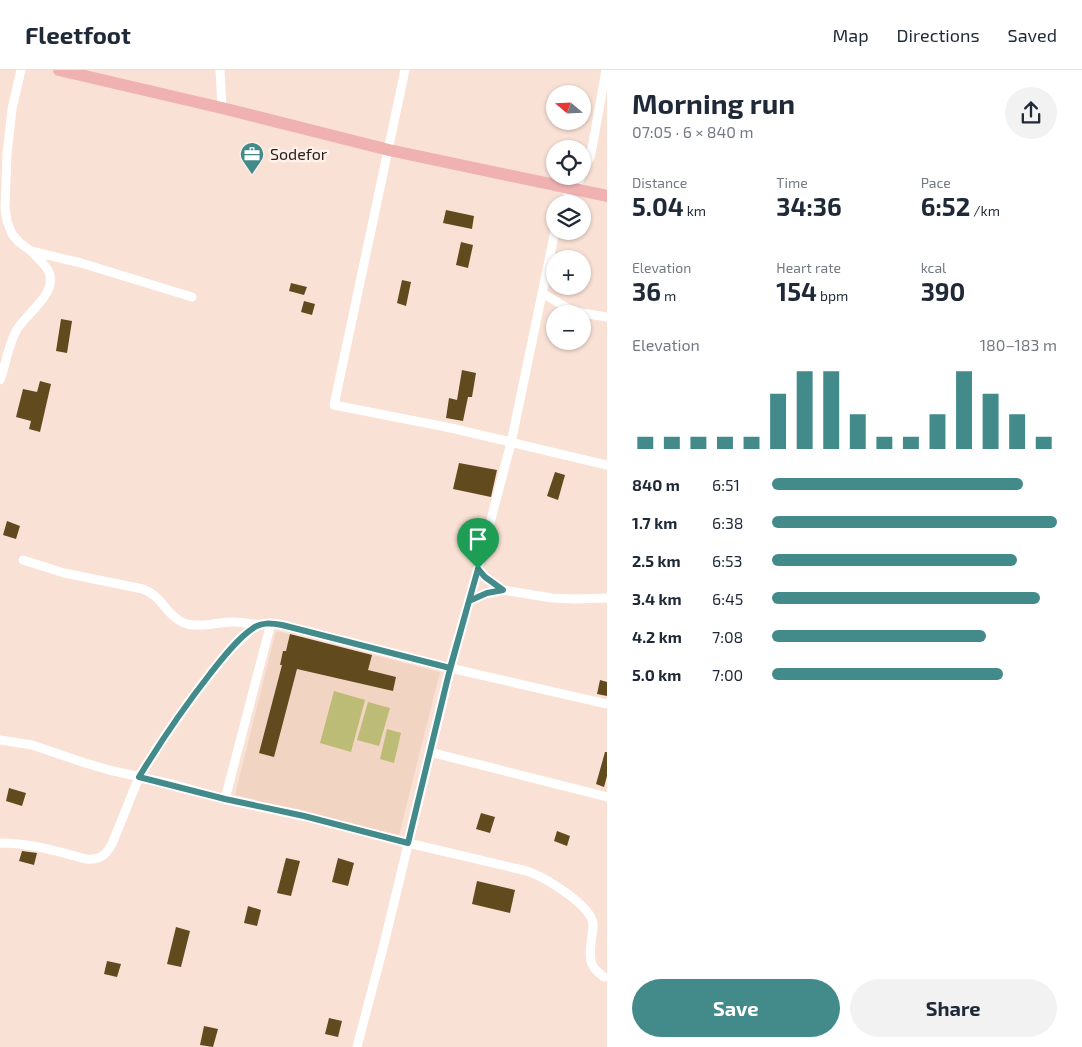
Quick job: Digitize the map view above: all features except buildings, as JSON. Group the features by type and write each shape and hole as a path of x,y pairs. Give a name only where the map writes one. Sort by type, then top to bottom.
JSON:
{"main road":[{"path":"59,70 96,74 389,150 607,196"}],"street":[{"path":"0,380 12,340 17,330 43,299 50,286 51,279 45,266 12,234 3,212 8,137 21,70"},
{"path":"220,70 222,108"},
{"path":"405,70 334,405 451,428 607,465"},
{"path":"591,153 606,70"},
{"path":"568,195 576,189 578,185"},
{"path":"357,1047 383,948 450,668 511,443 553,240"},
{"path":"31,251 81,263 192,298"},
{"path":"542,293 576,312 607,317"},
{"path":"23,560 64,573 143,589 158,598 174,617 186,624 233,622 261,625"},
{"path":"478,569 485,577 503,590"},
{"path":"469,601 487,593 503,590 552,598 607,598"},
{"path":"594,599 607,605"},
{"path":"225,799 271,623"},
{"path":"0,843 22,844 94,860 107,852 139,777 156,749 223,657 252,629 261,625 271,623 450,668 607,704"},
{"path":"0,740 39,747 85,763 225,799 304,816 408,843 527,870 546,879 585,908 590,914 593,925 591,960 593,967 604,977"},
{"path":"430,752 607,797"}],"shaded area":[{"path":"276,631 440,672 399,835 235,795"},
{"path":"334,691 365,700 351,752 320,743"},
{"path":"368,702 390,708 379,746 357,740"},
{"path":"387,729 401,733 394,763 380,759"}],"place":[{"name":"Sodefor","path":"252,175"}],"route":[{"path":"478,569 457,642 450,668 282,625 268,623 261,625 252,629 223,657 178,717 139,777 408,843 450,668 469,601 487,593 503,590 485,577 478,569"}]}
